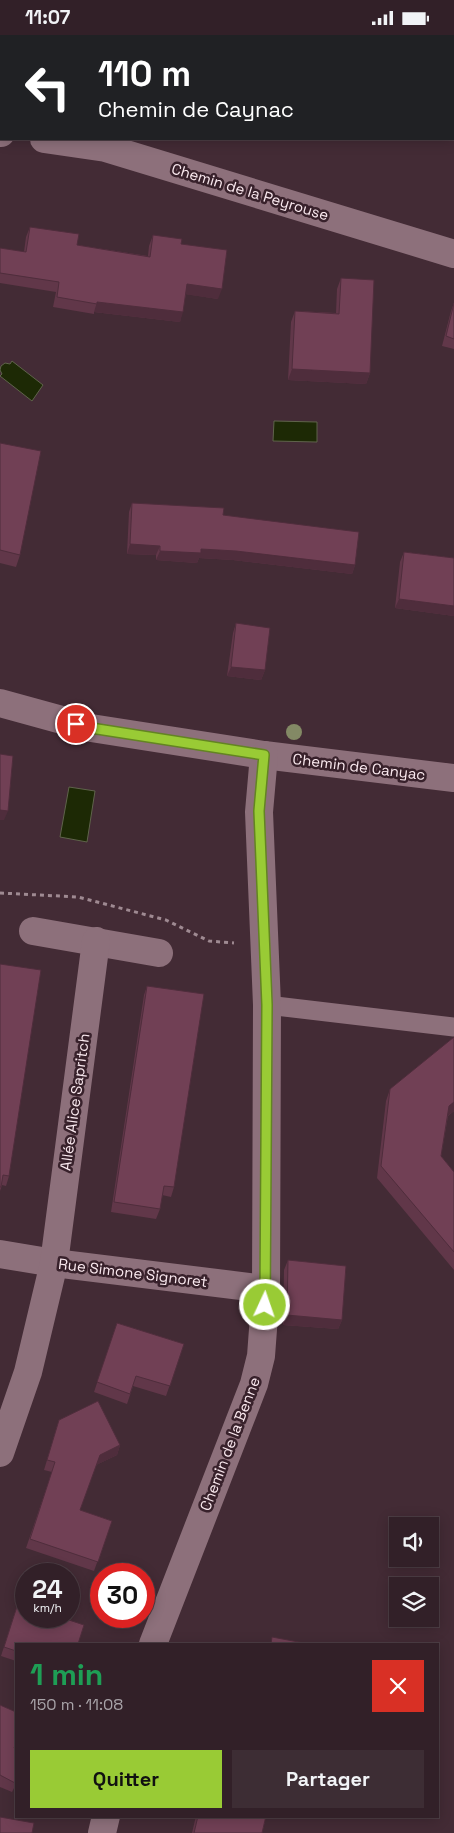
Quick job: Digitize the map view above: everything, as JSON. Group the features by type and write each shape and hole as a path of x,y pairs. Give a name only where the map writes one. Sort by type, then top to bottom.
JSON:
{"street":[{"name":"Chemin de la Peyrouse","path":"51,140 106,148 454,254"},
{"name":"Chemin de Canyac","path":"0,703 91,728 264,755 454,778"},
{"name":"Chemin de la Benne","path":"153,1643 254,1385 261,1356 266,1289 267,1005 259,811 264,755"},
{"path":"33,931 158,953"},
{"name":"Allée Alice Sapritch","path":"0,1453 28,1372 54,1263 96,941"},
{"name":"Rue Simone Signoret","path":"0,1253 54,1263 266,1289"},
{"path":"102,1833 106,1818"}],"lane":[{"path":"267,1005 454,1027"}],"shaded area":[{"path":"12,361 43,385 32,401 0,376 2,374 1,366 5,363 10,364"},
{"path":"274,421 317,422 317,442 273,441"},
{"path":"69,787 95,791 87,842 60,837"}],"building":[{"path":"30,227 79,234 77,245 150,257 153,235 182,239 181,244 227,250 222,289 187,284 183,312 97,302 97,304 57,297 59,282 0,273 0,248 26,252"},
{"path":"341,278 374,280 370,373 292,369 295,311 339,314"},
{"path":"454,303 454,339 446,336"},
{"path":"0,443 41,451 20,555 0,550"},
{"path":"132,503 224,508 223,515 359,532 355,565 236,551 201,549 201,553 160,551 160,546 130,544"},
{"path":"404,552 454,558 454,606 399,599"},
{"path":"236,623 270,628 265,670 231,667"},
{"path":"0,754 13,756 8,811 0,810"},
{"path":"0,964 41,970 9,1176 3,1175 1,1187 0,1187"},
{"path":"147,986 204,994 174,1187 164,1186 160,1209 114,1202"},
{"path":"454,1037 454,1102 449,1106 441,1156 454,1172 454,1252 381,1166 390,1089"},
{"path":"288,1260 346,1266 342,1320 287,1315"},
{"path":"117,1323 184,1344 170,1386 136,1376 130,1394 97,1382"},
{"path":"98,1401 120,1445 100,1455 80,1510 112,1521 98,1562 30,1539 55,1462 47,1460 59,1420"},
{"path":"15,1613 15,1628 80,1628 80,1624 84,1625 78,1643 15,1643 15,1651 4,1647"},
{"path":"272,1637 304,1643 271,1643"},
{"path":"0,1705 15,1712 15,1783 0,1775"},
{"path":"0,1817 34,1823 32,1833 0,1833"},
{"path":"198,1818 266,1818 262,1833 194,1833"}],"route":[{"path":"76,724 91,728 264,755 259,811 266,944 267,1005 265,1305"}]}
